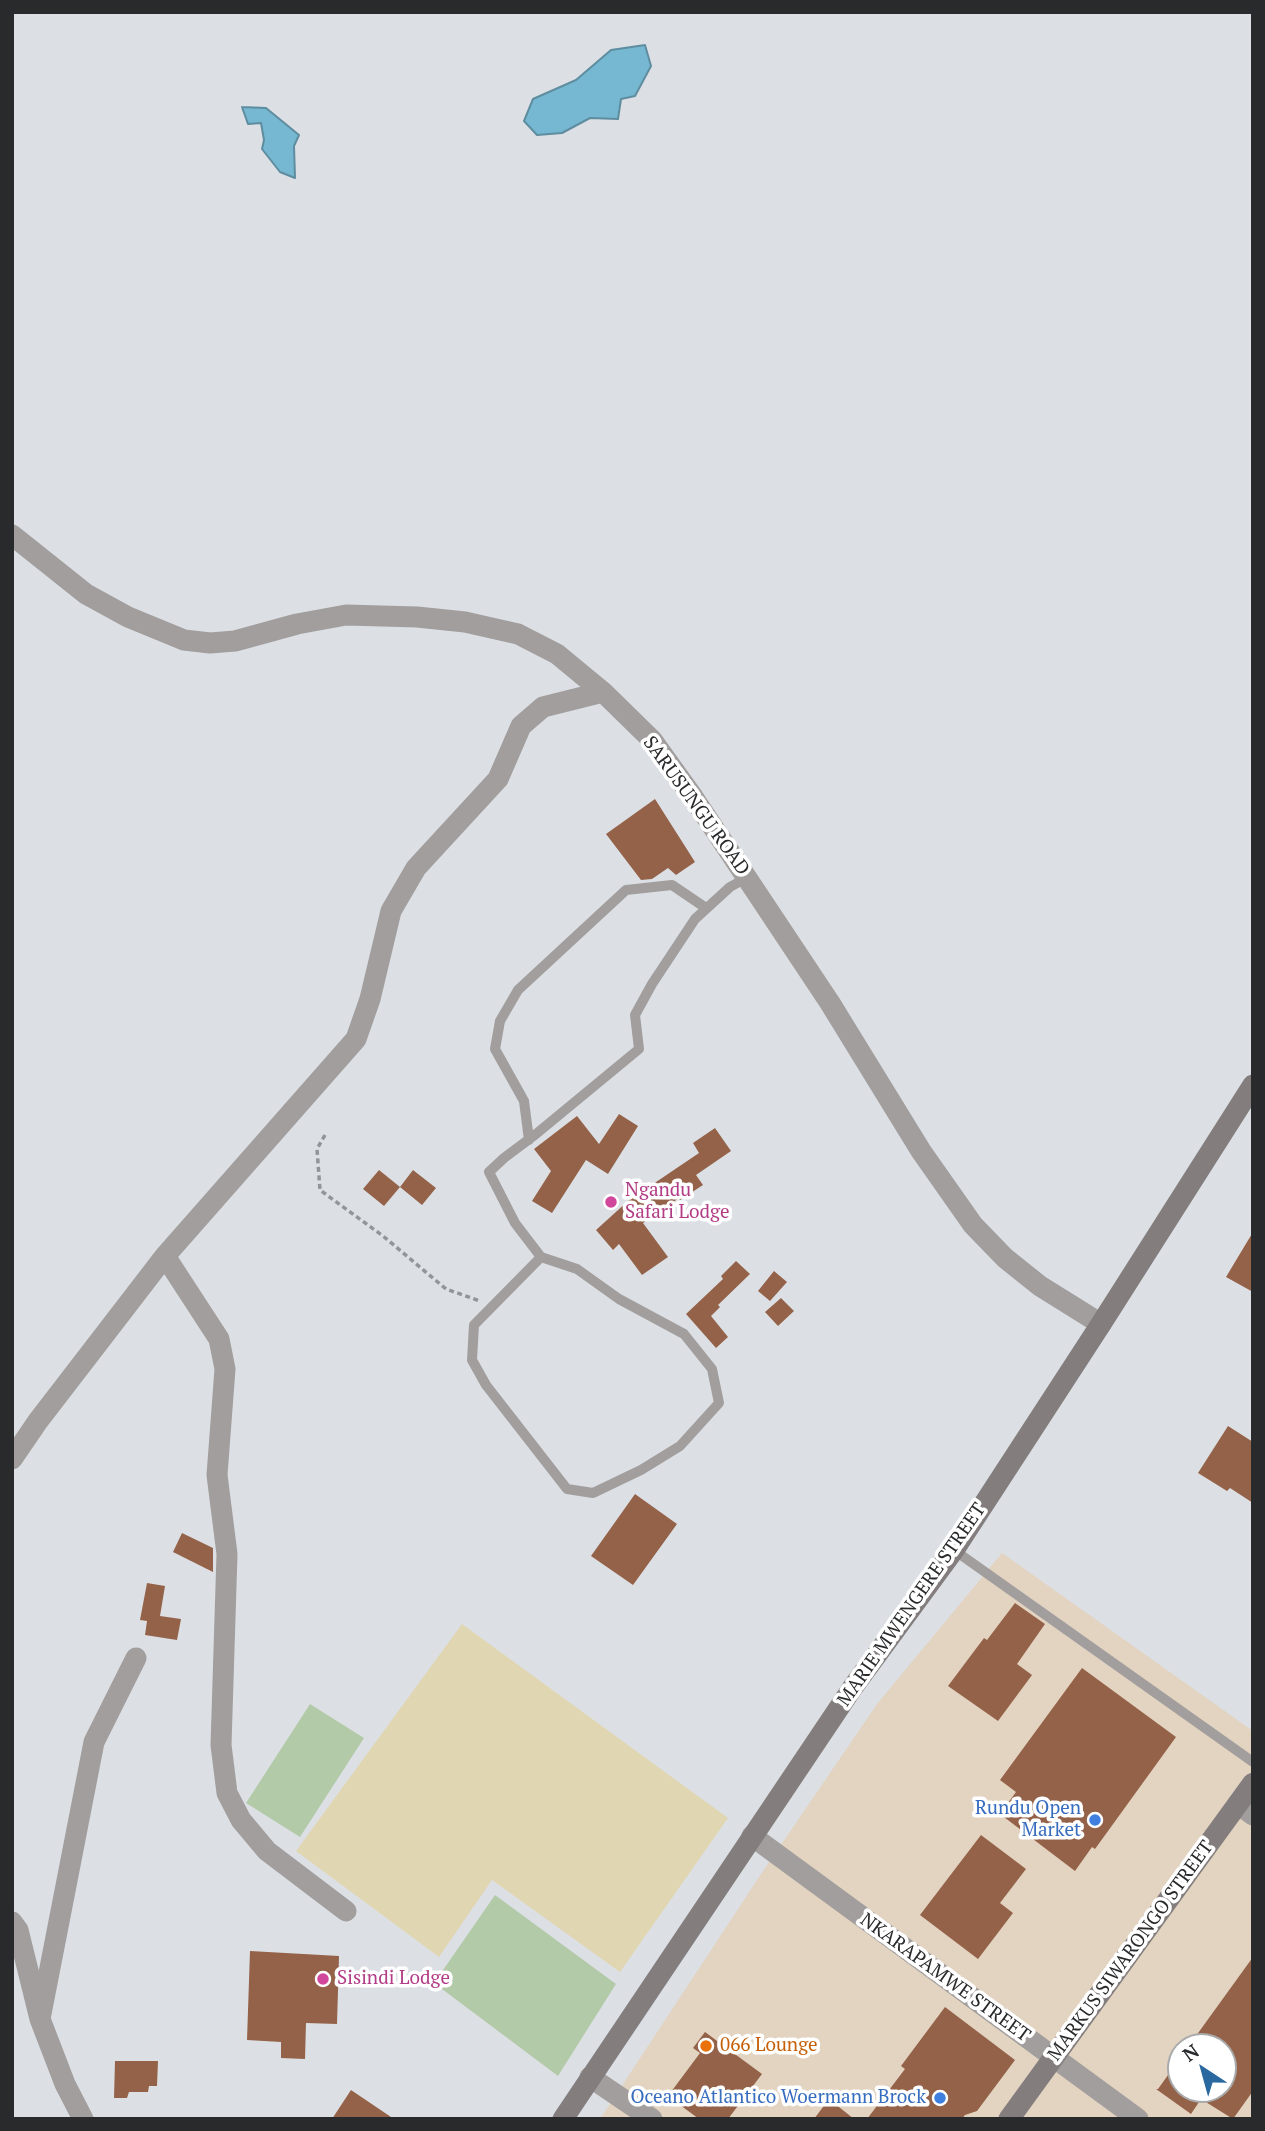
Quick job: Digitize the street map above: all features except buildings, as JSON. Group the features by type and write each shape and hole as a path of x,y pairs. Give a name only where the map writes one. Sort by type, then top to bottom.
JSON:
{"main road":[{"name":"MARIE MWENGERE STREET","path":"563,2119 853,1687 954,1550 1253,1085"},
{"name":"MARKUS SIWARONGO STREET","path":"1009,2119 1245,1809 1253,1783"}],"street":[{"name":"SARUSUNGU ROAD","path":"12,535 86,594 128,617 184,639 210,643 235,640 346,615 417,617 465,622 518,634 557,654 603,692 652,740 748,877 921,1151 973,1225 1005,1258 1040,1286 1101,1324"},
{"path":"12,1458 165,1256 356,1039 370,999 391,911 416,868 498,779 522,726 543,707 603,692"},
{"path":"165,1256 219,1339 225,1369 217,1475 227,1554 221,1745 227,1793 241,1821 267,1851 346,1911"},
{"path":"40,2019 94,1742 136,1658"},
{"name":"NKARAPAMWE STREET","path":"752,1836 1138,2119"},
{"path":"12,1922 18,1930 40,2019 65,2084 83,2119"},
{"path":"590,2077 652,2119"}],"lane":[{"path":"541,1257 474,1325 472,1360 485,1385 567,1489 593,1493 641,1470 680,1446 719,1403 712,1369 684,1334 619,1299 577,1269 541,1257 515,1223 489,1172 639,1049 635,1015 652,984 706,908 730,887 748,877"},
{"path":"529,1140 524,1101 495,1049 500,1021 518,990 626,890 671,885 706,908"},
{"path":"954,1550 1253,1762"}],"path":[{"path":"325,1135 317,1149 320,1190 383,1236 446,1289 492,1306"}],"shaded area":[{"path":"1002,1553 1253,1731 1253,2119 600,2119 759,1877 877,1704"}],"green space":[{"path":"310,1704 364,1738 300,1837 246,1803"},
{"path":"495,1895 616,1984 558,2076 434,1983"}],"sand":[{"path":"462,1624 728,1818 620,1972 492,1880 439,1957 296,1851"}],"water":[{"path":"645,45 651,66 635,96 621,99 618,119 590,118 562,133 537,135 524,121 533,99 576,80 611,50"},
{"path":"242,107 266,108 299,135 294,146 295,178 280,172 262,149 264,140 261,123 248,124"}],"place":[{"name":"Ngandu Safari Lodge","path":"611,1202"},
{"name":"Rundu Open Market","path":"1095,1820"},
{"name":"Sisindi Lodge","path":"323,1979"},
{"name":"066 Lounge","path":"706,2046"},
{"name":"Oceano Atlantico Woermann Brock","path":"940,2098"}]}
